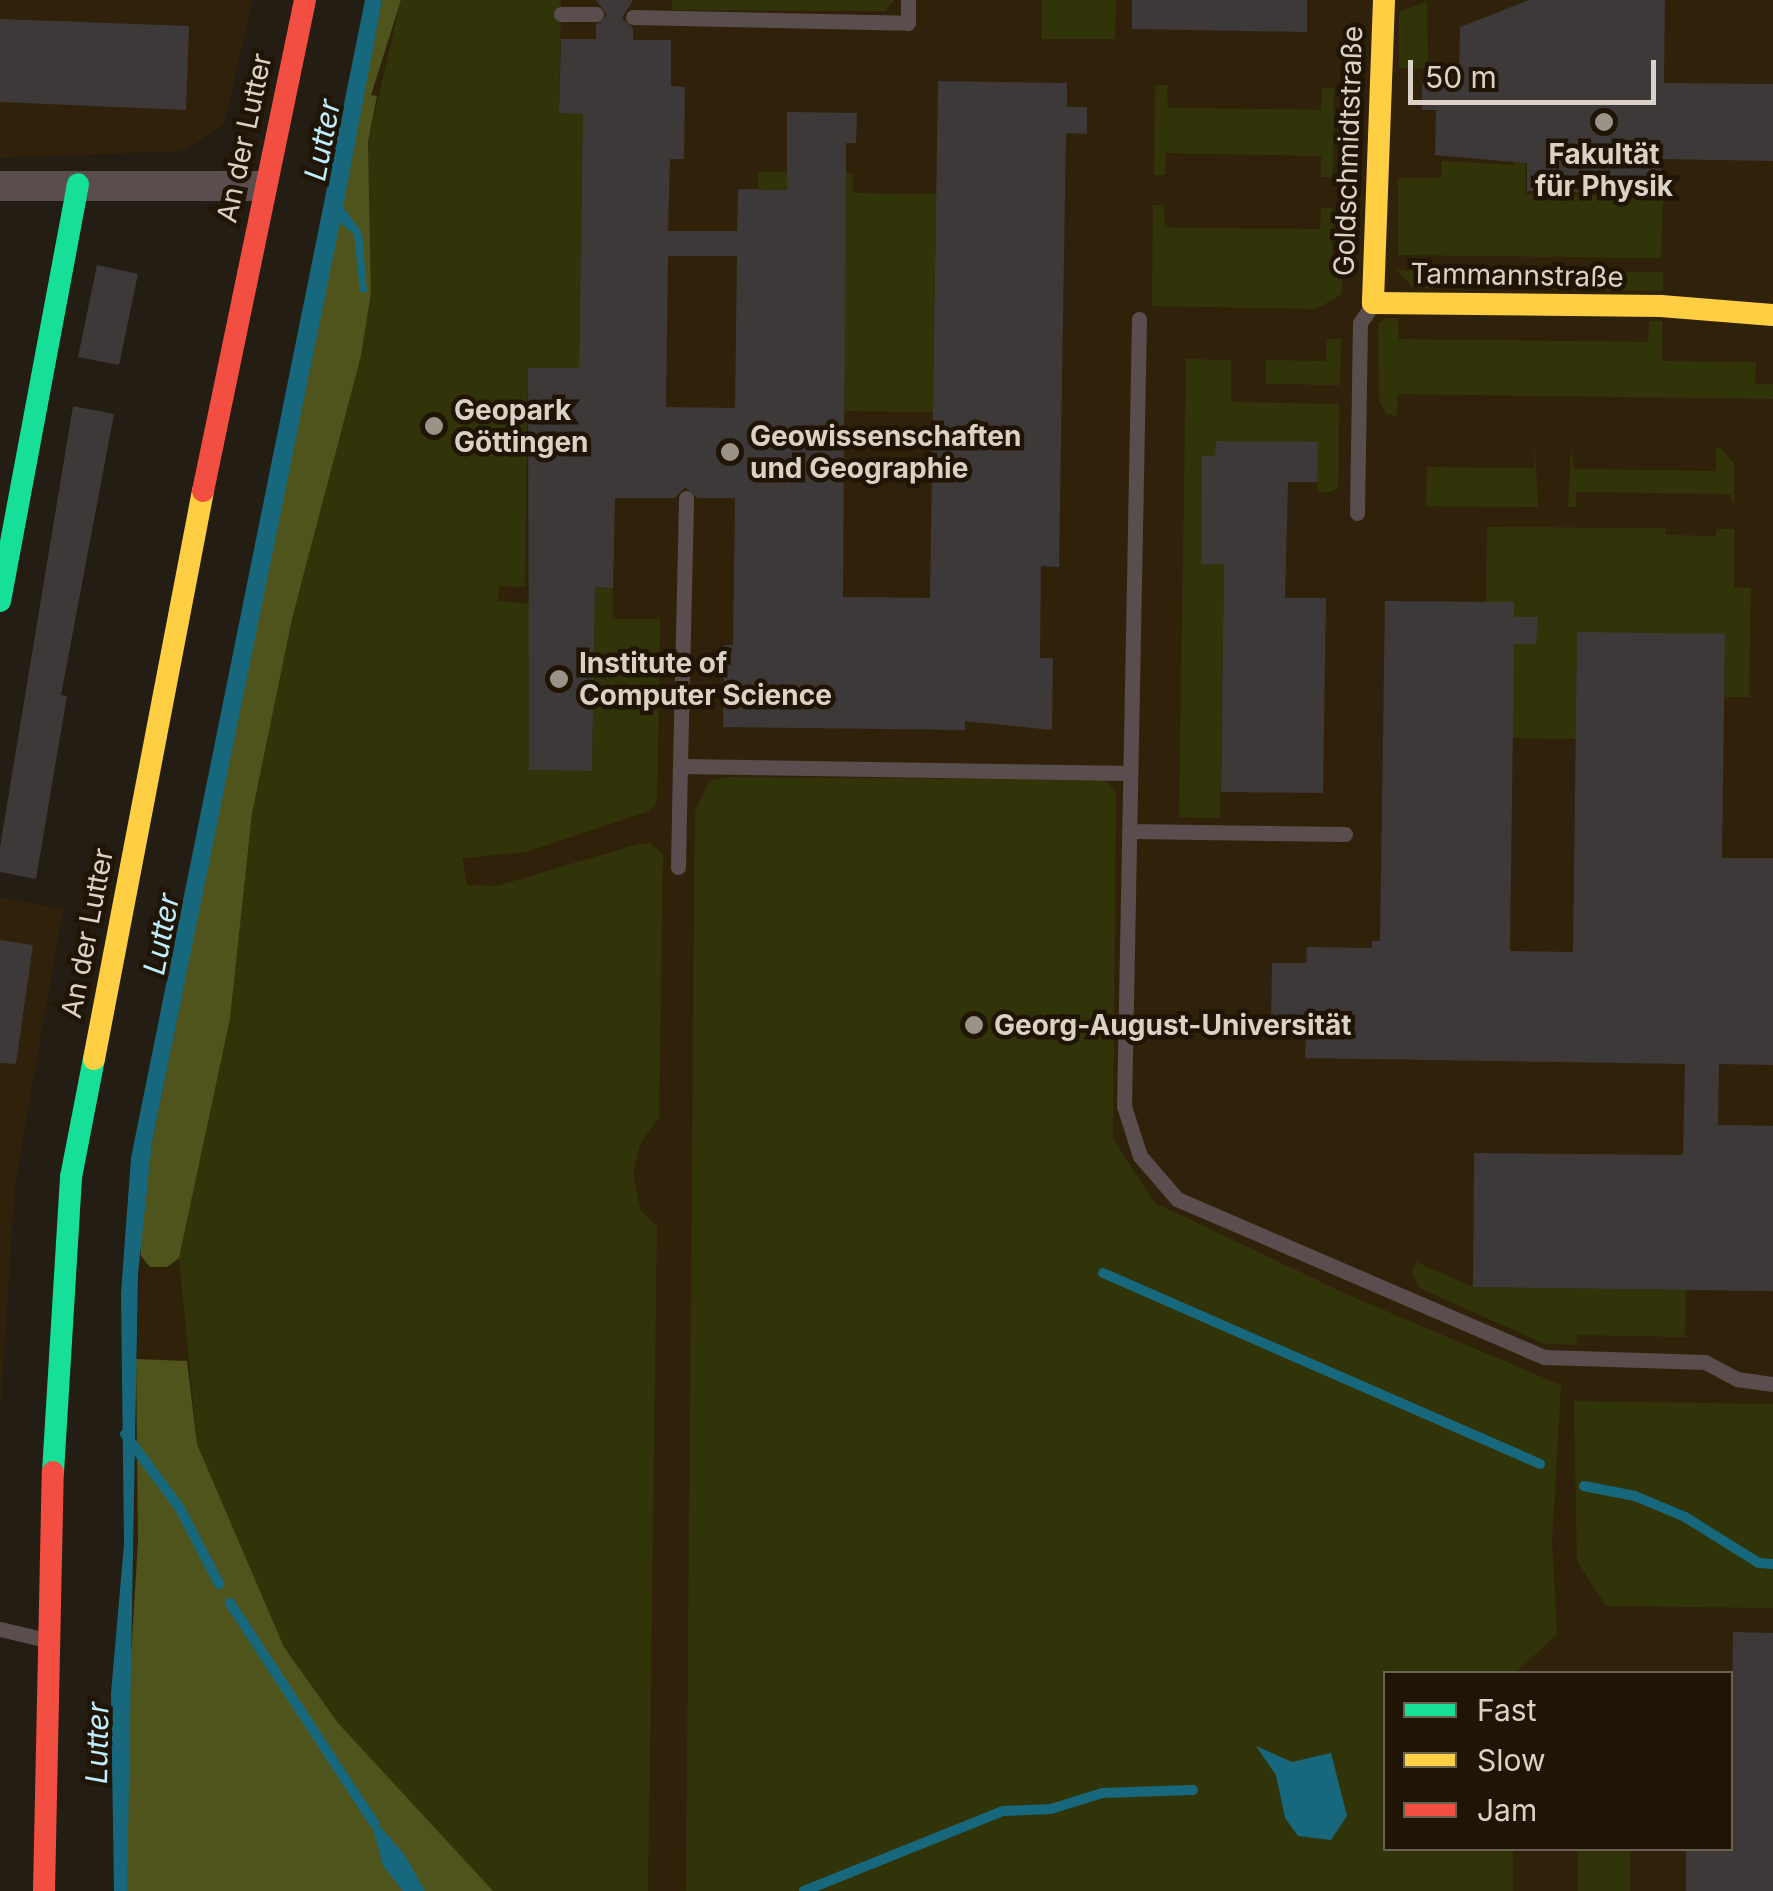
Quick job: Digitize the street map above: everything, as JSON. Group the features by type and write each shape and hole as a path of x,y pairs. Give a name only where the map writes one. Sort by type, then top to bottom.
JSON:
{"main road":[{"name":"An der Lutter","path":"44,1891 50,1640 70,1177 262,186 305,0"},
{"name":"Goldschmidtstraße","path":"1373,303 1384,0"},
{"path":"2,585 78,184"},
{"name":"Tammannstraße","path":"1373,303 1662,306 1773,315"}],"street":[{"path":"0,186 262,186"}],"lane":[{"path":"633,17 908,23 908,0"},
{"path":"561,14 596,14"},
{"path":"1357,513 1360,322 1373,303"},
{"path":"1138,319 1124,1106 1154,1180 1177,1199 1262,1239 1544,1358 1706,1362 1738,1380 1773,1384"},
{"path":"678,867 686,498"},
{"path":"680,766 1130,774"},
{"path":"1129,831 1346,834"},
{"path":"0,1629 50,1640"}],"shaded area":[{"path":"0,0 253,0 224,124 185,151 0,158"},
{"name":"Georg-August-Universität","path":"382,0 1773,0 1773,1891 127,1891 140,1235 197,908"},
{"path":"0,897 63,909 15,1185 0,1415"}],"green space":[{"path":"382,0 401,0 371,95 377,96 368,142 371,293 361,356 292,619 252,814 230,1019 179,1258 167,1267 150,1267 141,1256 140,1235 152,1142"},
{"path":"401,0 561,0 559,113 583,114 579,368 528,368 525,587 500,586 497,601 531,604 529,770 592,771 595,587 613,588 613,619 660,619 657,802 649,811 526,852 462,858 467,885 497,886 638,844 650,843 663,855 659,1117 640,1144 633,1175 641,1211 657,1227 648,1891 493,1891 482,1884 338,1723 284,1647 197,1444 179,1258 230,1019 252,814 292,619 361,356 371,293 368,142"},
{"path":"672,0 894,0 885,11 672,10"},
{"path":"1042,0 1116,0 1115,39 1042,39"},
{"path":"1427,2 1428,69 1399,68 1399,12"},
{"path":"1155,85 1167,85 1168,108 1321,110 1322,88 1334,88 1333,177 1321,177 1321,156 1166,153 1165,175 1154,175"},
{"path":"1515,159 1525,159 1526,194 1663,196 1661,258 1398,255 1398,178 1441,178 1442,161 1514,165"},
{"path":"758,172 853,173 853,193 936,194 933,412 840,411 846,191 758,189"},
{"path":"1153,205 1164,205 1165,227 1190,228 1320,229 1321,208 1333,208 1332,271 1342,272 1342,294 1316,309 1152,306"},
{"path":"1397,270 1663,272 1663,291 1413,288"},
{"path":"1385,318 1398,318 1399,339 1648,342 1649,321 1662,321 1662,361 1756,362 1755,384 1773,384 1773,399 1398,394 1397,416 1387,414 1379,401 1378,324"},
{"path":"1327,339 1341,339 1340,385 1266,384 1266,360 1326,361"},
{"path":"1186,359 1231,360 1231,402 1339,404 1338,488 1330,492 1317,491 1317,442 1216,441 1215,456 1202,456 1201,564 1224,564 1220,818 1179,817"},
{"path":"1535,446 1538,507 1426,506 1427,467 1534,468"},
{"path":"1571,447 1574,469 1704,471 1716,471 1716,448 1721,448 1734,464 1734,507 1730,494 1576,492 1576,507 1568,507"},
{"path":"1487,527 1665,528 1666,535 1716,536 1716,529 1734,529 1734,587 1751,588 1749,697 1724,697 1725,635 1577,633 1576,739 1512,738 1514,603 1486,602"},
{"path":"726,777 1105,780 1116,791 1113,1139 1155,1203 1355,1298 1561,1385 1552,1540 1557,1634 1517,1671 1383,1671 1383,1851 1513,1851 1513,1891 686,1891 695,812 709,781"},
{"path":"1416,1262 1473,1287 1686,1290 1685,1337 1577,1335 1576,1345 1545,1344 1419,1288 1412,1272"},
{"path":"136,1359 187,1361 197,1444 284,1647 338,1723 493,1891 127,1891 126,1736 138,1542"},
{"path":"1574,1401 1773,1404 1773,1608 1606,1606 1577,1561"},
{"path":"1578,1851 1630,1851 1630,1891 1578,1891"}],"water":[{"path":"365,0 382,0 343,207 362,233 367,292 360,292 354,234 340,223 152,1142 138,1274 127,1891 114,1891 111,1693 124,1544 121,1293 131,1158"},
{"path":"1256,1746 1292,1762 1331,1753 1347,1816 1331,1840 1298,1836 1285,1818 1276,1775"},
{"path":"369,1814 404,1854 425,1891 403,1891 383,1866"}],"building":[{"path":"596,0 633,0 622,18 633,28 633,40 671,40 671,86 685,87 684,159 670,159 668,231 737,231 738,189 787,190 787,112 857,113 856,143 846,143 843,597 930,598 938,81 1067,83 1067,107 1087,107 1087,134 1066,133 1059,567 1041,566 1040,658 1053,658 1052,730 965,721 965,730 723,727 724,645 733,645 735,498 697,498 685,487 675,498 615,498 613,588 595,587 592,771 529,770 528,368 579,368 583,114 559,113 561,39 596,39 596,25 607,15","holes":["668,256 737,256 735,408 666,407"]},
{"path":"1132,0 1307,0 1307,32 1132,29"},
{"name":"Fakultät für Physik","path":"1529,0 1665,0 1664,83 1773,84 1773,161 1661,159 1661,193 1527,191 1527,163 1435,155 1436,110 1422,110 1422,84 1459,79 1460,27"},
{"path":"0,19 189,26 186,110 0,102"},
{"path":"97,265 138,274 119,365 78,357"},
{"path":"73,406 114,414 61,695 67,696 36,879 0,872 0,847"},
{"path":"1216,441 1318,442 1317,482 1288,482 1285,598 1326,598 1323,793 1221,792 1224,564 1201,564 1202,456 1215,456"},
{"path":"1385,601 1514,602 1514,617 1538,617 1536,644 1514,644 1510,951 1573,952 1577,632 1725,634 1722,858 1773,858 1773,1065 1719,1064 1718,1125 1773,1126 1773,1291 1473,1287 1474,1153 1683,1155 1685,1064 1305,1058 1306,1027 1271,1027 1272,963 1306,963 1307,947 1372,948 1372,941 1380,941"},
{"path":"0,940 33,945 16,1064 0,1063"},
{"path":"1733,1632 1773,1633 1773,1891 1686,1891 1686,1851 1733,1851"}],"waterway":[{"path":"1103,1273 1540,1464"},
{"path":"125,1434 179,1507 219,1584"},
{"path":"1584,1486 1635,1496 1685,1517 1759,1563 1773,1564"},
{"path":"230,1603 374,1823"},
{"path":"804,1891 1003,1811 1051,1809 1102,1793 1193,1790"}],"traffic: fast":[{"path":"0,601 78,184"},
{"path":"53,1472 71,1177 94,1059"}],"traffic: slow":[{"path":"1384,0 1373,303 1661,306 1773,315"},
{"path":"94,1059 203,491"}],"traffic: jam":[{"path":"203,491 305,0"},
{"path":"44,1891 53,1472"}],"place":[{"name":"Fakultät für Physik","path":"1604,122"},
{"name":"Geopark Göttingen","path":"434,426"},
{"name":"Geowissenschaften und Geographie","path":"730,452"},
{"name":"Institute of Computer Science","path":"559,679"},
{"name":"Georg-August-Universität","path":"974,1025"}],"water label":[{"name":"Lutter","path":"322,140"},
{"name":"Lutter","path":"161,934"},
{"name":"Lutter","path":"97,1743"}]}
